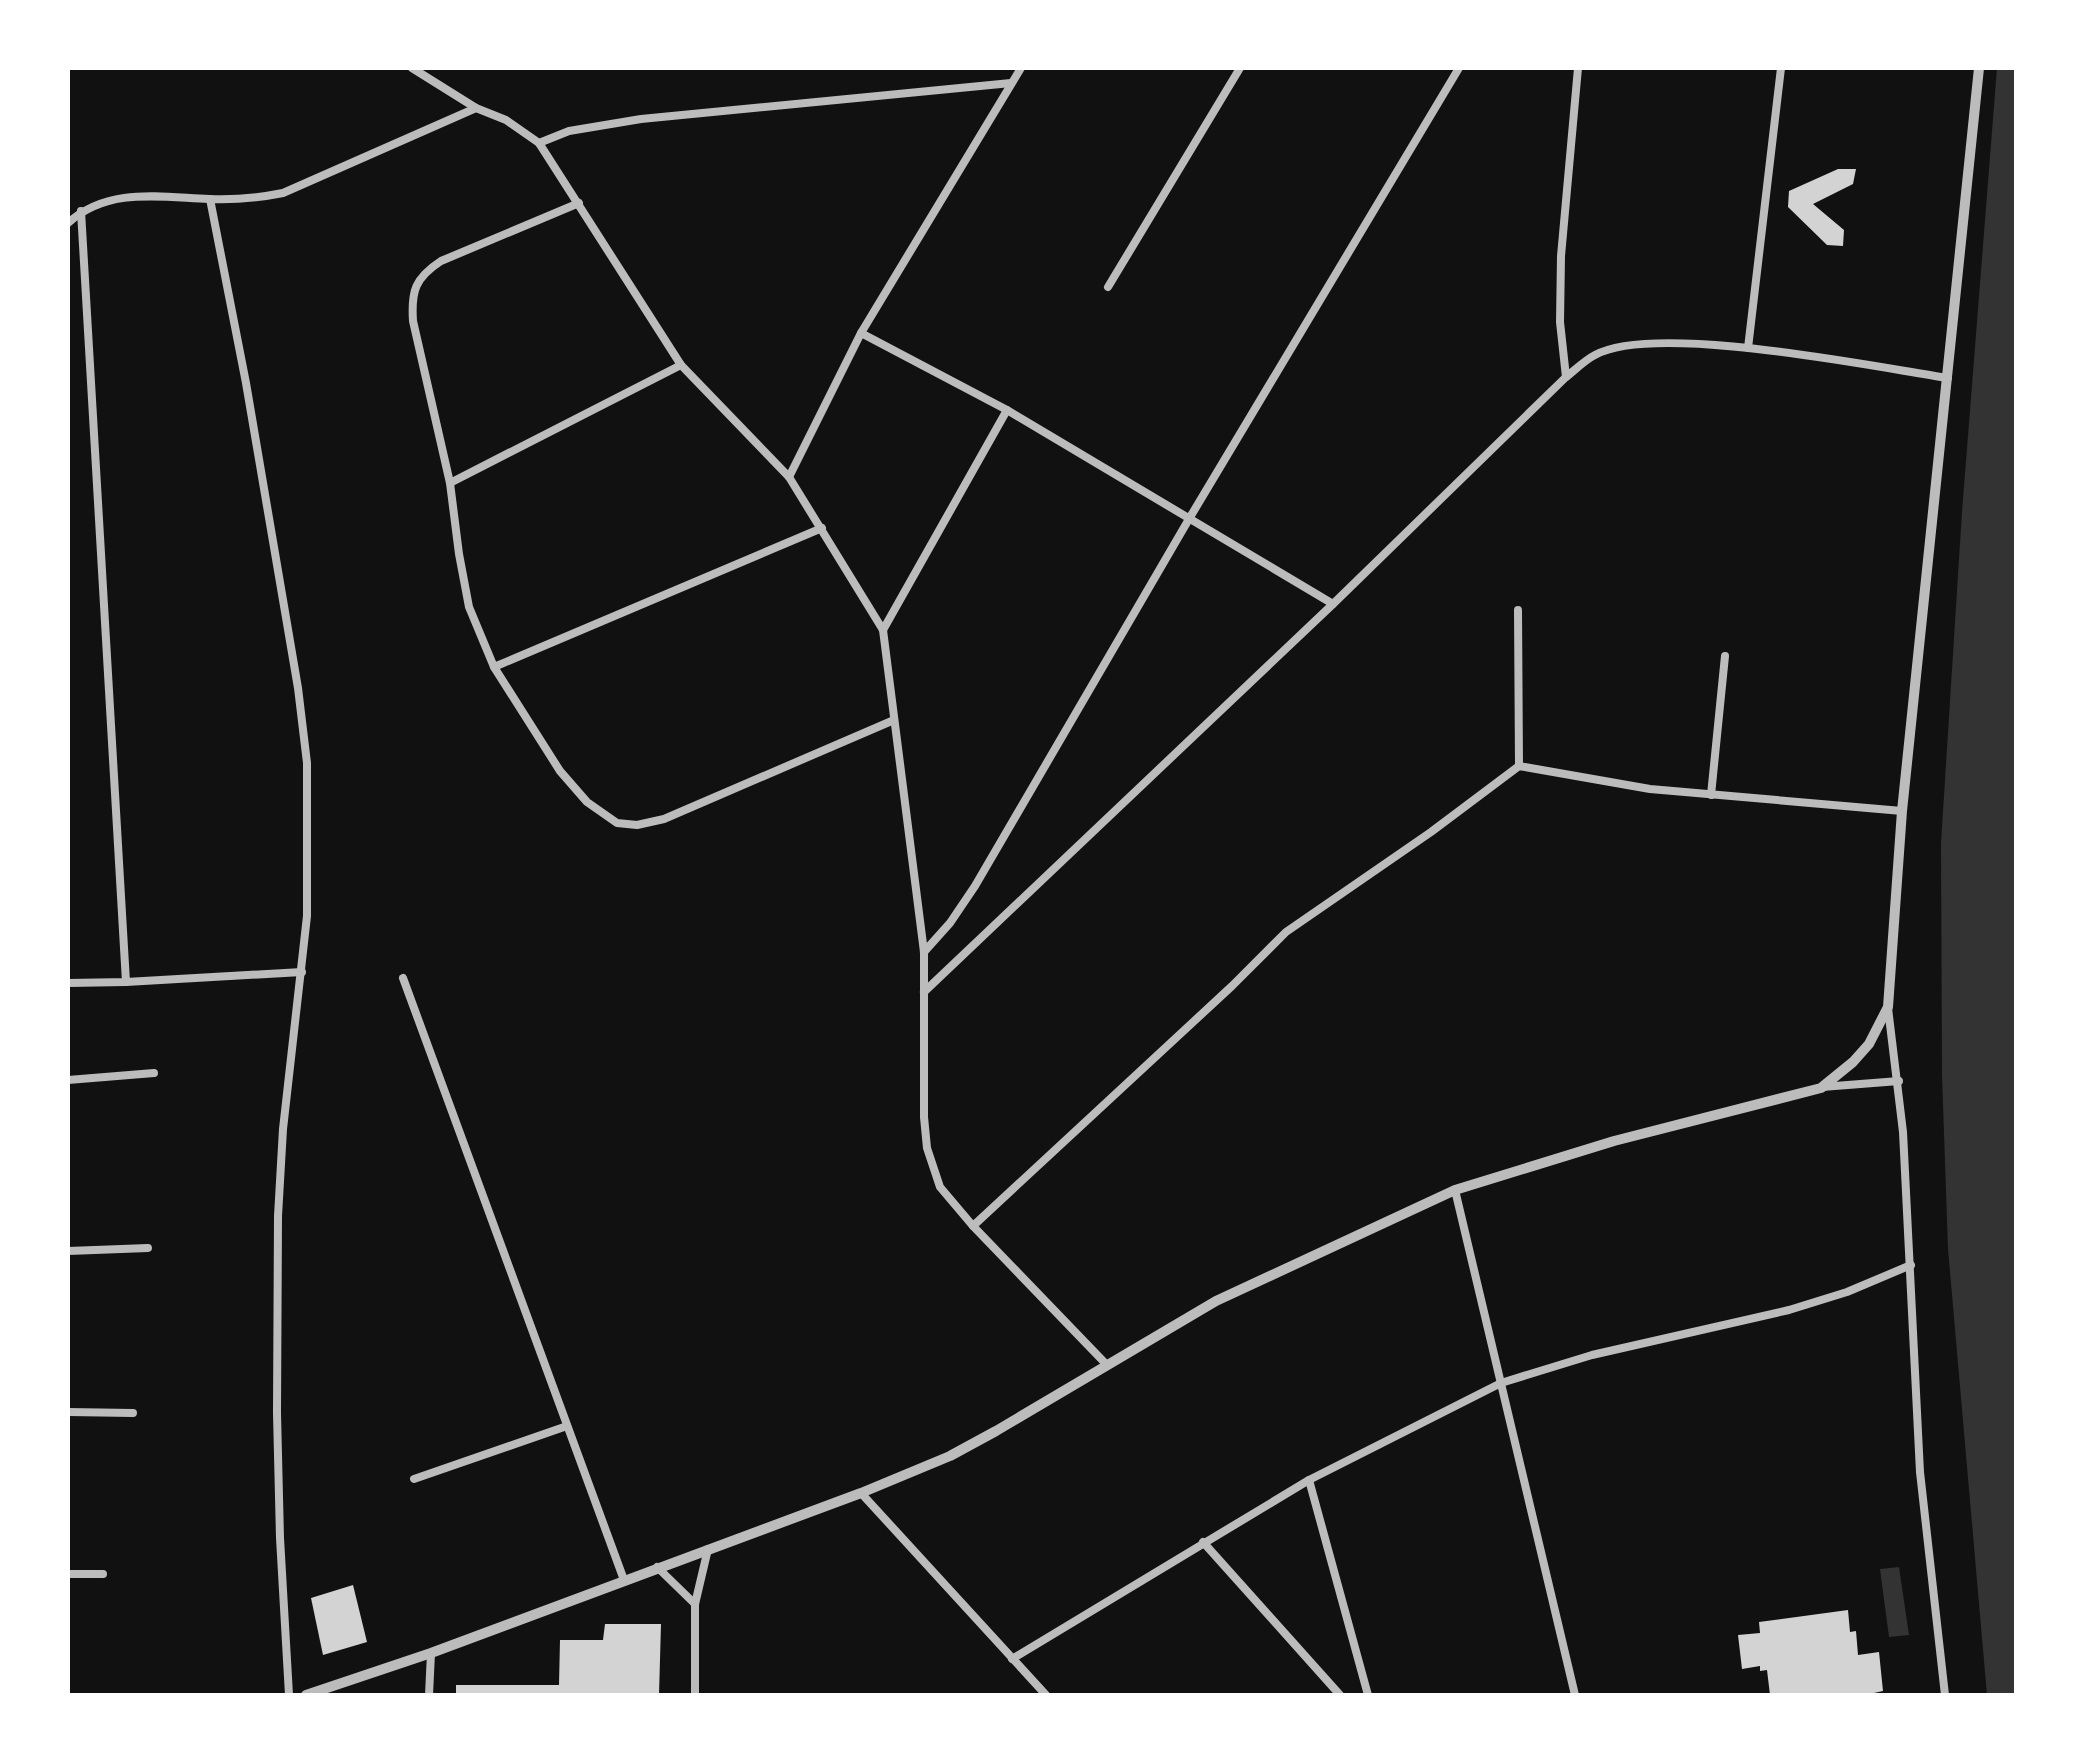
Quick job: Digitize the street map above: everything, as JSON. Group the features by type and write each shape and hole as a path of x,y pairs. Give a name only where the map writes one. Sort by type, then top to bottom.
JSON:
{"street":[{"path":"412,68 476,108 506,120 539,143 681,365 789,477 883,630 924,952 924,1117 927,1148 940,1187 973,1226 1106,1364"},
{"path":"789,477 861,333 1021,68"},
{"path":"1108,287 1240,68"},
{"path":"924,952 950,923 975,886 1189,519 1459,68"},
{"path":"1566,377 1560,322 1561,256 1578,68"},
{"path":"1748,348 1781,68"},
{"path":"1945,1695 1920,1472 1899,1081 1888,1007 1902,811 1979,68"},
{"path":"539,143 569,131 641,119 1011,83"},
{"path":"68,223 81,211 102,202 151,195 251,199 283,193 476,108"},
{"path":"210,199 246,383 298,688 307,763 309,864 302,972 283,1129 278,1216 278,1491 289,1695"},
{"path":"579,203 441,261 424,272 412,303 413,321 450,483 469,607 494,667 560,771 587,802 617,823 637,825 664,819 894,720"},
{"path":"81,211 126,982"},
{"path":"861,333 1007,410 1333,604"},
{"path":"924,992 1333,604 1566,377 1596,354 1632,344 1748,348 1948,378"},
{"path":"450,483 681,365"},
{"path":"883,630 1007,410"},
{"path":"494,667 822,528"},
{"path":"1518,610 1519,766"},
{"path":"1711,795 1725,656"},
{"path":"973,1226 1286,932 1431,832 1519,766 1650,789 1902,811"},
{"path":"68,983 302,972"},
{"path":"403,978 624,1580"},
{"path":"1821,1088 1853,1062 1869,1044 1888,1007"},
{"path":"68,1080 154,1073"},
{"path":"306,1695 431,1653 861,1493 950,1456 1216,1301 1455,1190 1614,1141 1821,1088 1899,1081"},
{"path":"1455,1190 1575,1695"},
{"path":"68,1251 148,1248"},
{"path":"1012,1659 1309,1480 1501,1383 1592,1355 1789,1310 1847,1292 1911,1265"},
{"path":"68,1412 133,1413"},
{"path":"414,1479 567,1426"},
{"path":"1309,1480 1368,1695"},
{"path":"861,1493 1046,1695"},
{"path":"1203,1542 1340,1695"},
{"path":"695,1695 695,1604 708,1549"},
{"path":"657,1567 695,1604"},
{"path":"68,1574 103,1574"},
{"path":"429,1695 431,1653"}],"shaded area":[{"path":"1997,68 2016,68 2016,1695 1987,1695 1948,1249 1942,1075 1941,843 1962,512"},
{"path":"1899,1567 1909,1635 1889,1637 1880,1569"}],"building":[{"path":"1838,169 1856,169 1853,184 1813,204 1844,230 1843,246 1827,245 1788,207 1789,191"},
{"path":"353,1585 367,1642 323,1655 311,1598"},
{"path":"1848,1610 1850,1632 1856,1631 1858,1655 1879,1652 1883,1691 1865,1695 1770,1695 1767,1670 1760,1671 1760,1666 1742,1669 1738,1635 1760,1633 1759,1622"},
{"path":"605,1624 661,1624 659,1695 456,1695 456,1685 559,1685 560,1640 603,1640"}]}
